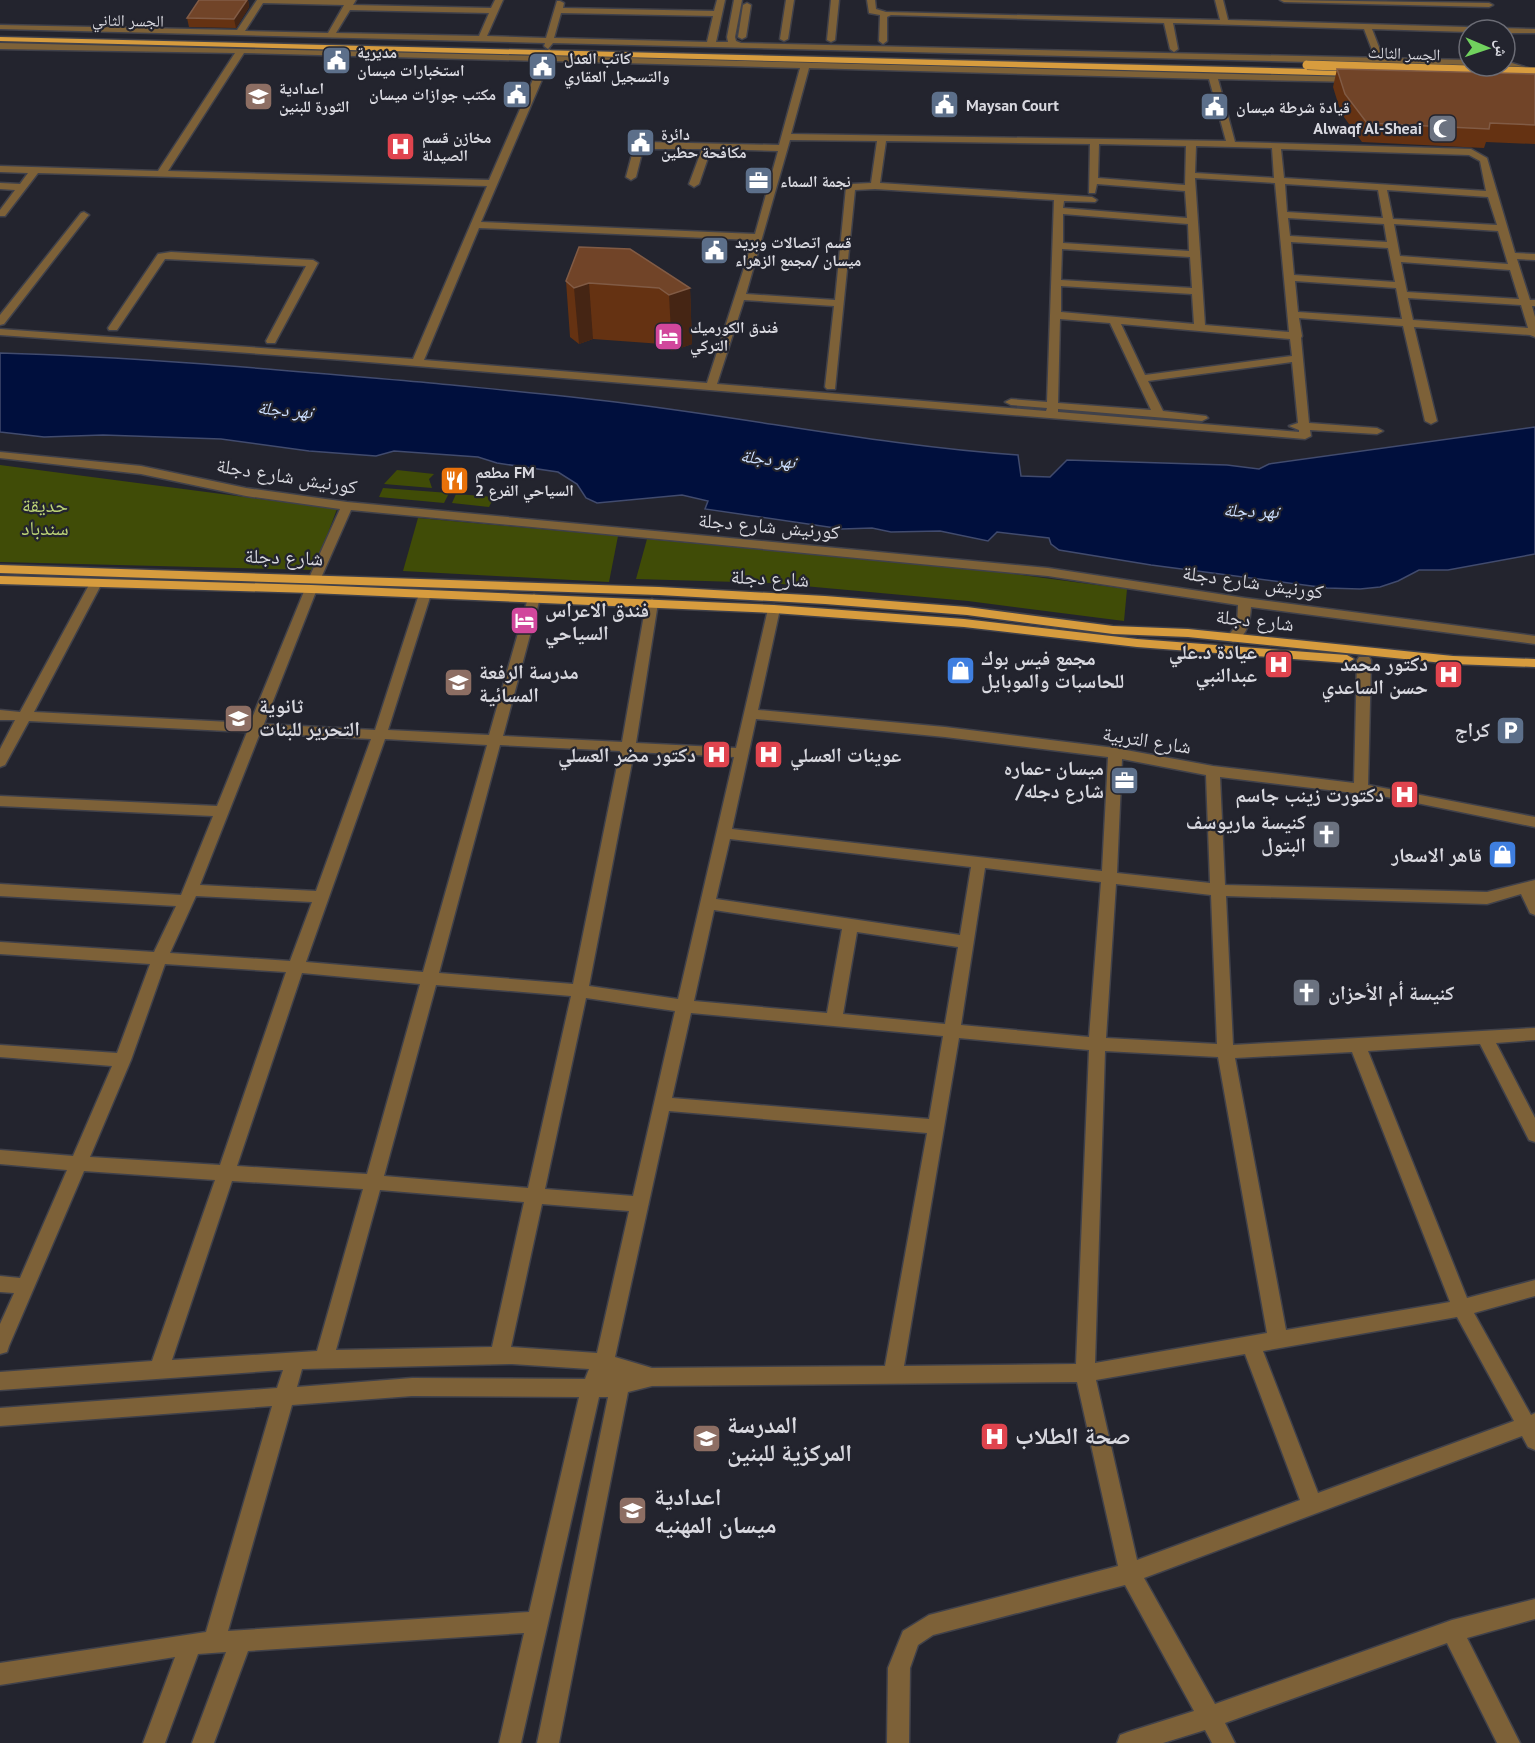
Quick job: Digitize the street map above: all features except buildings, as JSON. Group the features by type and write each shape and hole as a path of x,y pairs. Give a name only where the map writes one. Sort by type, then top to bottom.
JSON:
{"main road":[{"name":"الجسر الثاني","path":"0,32 253,42"},
{"name":"الجسر الثاني","path":"0,39 253,42"},
{"path":"253,42 1310,68"},
{"name":"الجسر الثالث","path":"1310,68 1535,72"},
{"name":"الجسر الثالث","path":"1310,68 1533,80"},
{"name":"شارع دجلة","path":"0,568 313,583 425,594 774,609 964,623 1137,643 1535,673"},
{"name":"شارع دجلة","path":"0,580 96,583 313,583 659,591 967,611 1113,630 1233,638 1454,660 1535,663"}],"street":[{"path":"239,33 261,0 494,11"},
{"path":"482,39 499,0"},
{"path":"419,359 548,49 561,0"},
{"path":"640,12 644,0"},
{"path":"711,41 721,0"},
{"path":"731,37 738,0"},
{"path":"741,41 748,0"},
{"path":"784,39 790,0"},
{"path":"831,40 835,0"},
{"path":"871,0 872,11 885,14 945,11 1225,23 1367,26 1494,14"},
{"path":"1219,0 1225,23"},
{"path":"1284,0 1494,14 1535,31"},
{"path":"331,35 350,4"},
{"path":"558,10 718,14"},
{"path":"883,41 883,16 885,14"},
{"path":"1168,21 1174,49"},
{"path":"1367,26 1378,55"},
{"path":"0,27 331,35 399,45 548,49 805,66 1088,63 1215,53 1457,57"},
{"path":"0,46 241,51 399,45 482,39 548,49 711,41 731,37 741,41 1088,63 1213,76 1363,80"},
{"path":"711,41 784,39 1174,49 1215,53 1457,63"},
{"path":"161,174 241,51"},
{"path":"1517,59 1523,59"},
{"path":"1517,64 1535,65"},
{"path":"713,382 759,237 805,66"},
{"path":"1517,66 1535,72"},
{"path":"1213,76 1231,144"},
{"path":"875,186 882,139"},
{"path":"631,177 639,147 882,139 1095,144 1191,143 1471,152 1484,160 1514,267 1530,303 1535,333 1295,315"},
{"path":"1191,143 1190,188 1200,329"},
{"path":"1092,213 1095,144"},
{"path":"694,184 708,146"},
{"path":"1276,146 1295,315 1305,432"},
{"path":"0,169 493,183"},
{"path":"3,214 35,170"},
{"path":"1190,175 1492,194"},
{"path":"1093,182 1190,188"},
{"path":"0,186 22,187"},
{"path":"831,387 851,187 875,186 1092,200"},
{"path":"1382,188 1408,324 1431,421"},
{"path":"1052,410 1059,198"},
{"path":"1058,211 1192,221"},
{"path":"0,323 84,215"},
{"path":"1284,215 1502,228"},
{"path":"475,225 759,237"},
{"path":"1286,239 1393,245"},
{"path":"1058,246 1195,254"},
{"path":"113,328 162,256 182,255 313,263 271,341"},
{"path":"1511,256 1535,257"},
{"path":"1396,259 1514,267"},
{"path":"1290,278 1530,303"},
{"path":"1057,283 1197,291"},
{"path":"740,297 840,303"},
{"path":"1055,315 1297,336"},
{"path":"1114,321 1158,414"},
{"path":"0,323 113,328 271,341 419,359"},
{"path":"0,332 419,359 1305,432 1377,431"},
{"path":"1141,379 1299,358"},
{"path":"713,382 831,387 1052,410 1158,414 1305,432"},
{"name":"كورنيش شارع دجلة","path":"0,455 141,470 246,492 347,506 1048,572 1245,602 1535,639"},
{"path":"0,1346 123,1060 159,959 188,895 313,583 347,506"},
{"path":"0,762 96,583"},
{"path":"159,1370 296,968 380,734 425,594"},
{"path":"325,1358 534,598"},
{"path":"1233,638 1243,625 1245,602"},
{"path":"499,1356 580,991 628,748 652,603"},
{"path":"510,1743 591,1388 604,1363 774,609"},
{"path":"1361,789 1364,660"},
{"name":"شارع التربية","path":"750,714 945,732 1115,753 1213,771 1429,799 1535,822"},
{"path":"0,715 742,753"},
{"path":"1115,753 1097,1044 1085,1373 1130,1573 1224,1743"},
{"path":"1213,771 1225,1052 1278,1340"},
{"path":"0,801 220,812"},
{"path":"724,833 1219,890 1487,898 1531,886 1535,909"},
{"path":"893,1375 923,1211 950,1031 979,862"},
{"path":"0,890 323,897"},
{"path":"709,904 966,942"},
{"path":"834,1020 850,926"},
{"path":"0,948 430,978 580,991 686,1006 950,1031 1225,1052 1535,1034"},
{"path":"1485,1037 1535,1135"},
{"path":"898,1743 899,1668 910,1638 929,1626 1130,1573 1312,1505 1532,1430 1462,1308 1358,1045"},
{"path":"0,1051 123,1060"},
{"path":"664,1104 936,1127"},
{"path":"0,1157 226,1174 373,1182 641,1204"},
{"path":"0,1284 26,1286"},
{"path":"0,1417 442,1386 618,1387 652,1377 1085,1373 1462,1308 1535,1288"},
{"path":"1251,1344 1312,1505"},
{"path":"0,1381 325,1358 499,1356 604,1363 629,1368 652,1377"},
{"path":"214,1642 295,1360"},
{"path":"548,1743 618,1401 618,1387 604,1363"},
{"path":"1128,1743 1210,1717 1452,1631 1535,1609"},
{"path":"0,1674 191,1644 536,1622"},
{"path":"1452,1631 1509,1743"},
{"path":"203,1743 241,1640"},
{"path":"154,1743 191,1644"}],"green space":[{"name":"حديقة سندباد","path":"0,465 337,509 314,570 0,562"},
{"path":"397,470 434,474 429,479 432,488 384,484"},
{"path":"383,488 449,493 444,503 379,497"},
{"path":"456,494 494,497 489,507 452,503"},
{"path":"418,518 618,536 609,582 403,571"},
{"path":"647,539 984,570 1127,589 1124,621 968,601 771,583 636,579"}],"water":[{"name":"نهر دجلة","path":"0,353 263,369 605,401 921,445 1018,455 1021,476 1050,477 1067,460 1227,465 1259,469 1269,464 1535,427 1535,554 1448,570 1419,570 1380,587 1327,588 1151,565 1059,550 1051,544 1049,538 997,532 988,541 940,531 891,532 872,528 842,529 705,509 708,501 682,495 597,503 586,498 577,484 558,472 497,463 478,457 394,451 376,456 309,451 221,439 103,435 44,437 0,432"}],"place":[{"name":"مديرية استخبارات ميسان","path":"336,61"},
{"name":"كاتب العدل والتسجيل العقاري","path":"543,67"},
{"name":"مكتب جوازات ميسان","path":"517,94"},
{"name":"اعدادية الثورة للبنين","path":"258,97"},
{"name":"Maysan Court","path":"945,105"},
{"name":"قيادة شرطة ميسان","path":"1215,107"},
{"name":"Alwaqf Al-Sheai","path":"1443,128"},
{"name":"دائرة مكافحة حطين","path":"640,143"},
{"name":"مخازن قسم الصيدلة","path":"401,146"},
{"name":"نجمة السماء","path":"759,181"},
{"name":"قسم اتصالات وبريد ميسان /مجمع الزهراء","path":"714,251"},
{"name":"فندق الكورميك التركي","path":"669,336"},
{"name":"مطعم FM السياحي الفرع 2","path":"454,481"},
{"name":"فندق الاعراس السياحي","path":"524,621"},
{"name":"عيادة د.علي عبدالنبي","path":"1278,664"},
{"name":"مجمع فيس بوك للحاسبات والموبايل","path":"960,670"},
{"name":"دكتور محمد حسن الساعدي","path":"1449,675"},
{"name":"مدرسة الرفعة المسائية","path":"458,683"},
{"name":"ثانوية التحرير للبنات","path":"238,718"},
{"name":"كراج","path":"1511,730"},
{"name":"دكتور مضر العسلي","path":"717,755"},
{"name":"عوينات العسلي","path":"769,755"},
{"name":"ميسان -عماره /شارع دجله","path":"1125,780"},
{"name":"دكتورت زينب جاسم","path":"1405,795"},
{"name":"كنيسة ماريوسف البتول","path":"1327,834"},
{"name":"قاهر الاسعار","path":"1503,855"},
{"name":"كنيسة أم الأحزان","path":"1307,993"},
{"name":"صحة الطلاب","path":"994,1436"},
{"name":"المدرسة المركزية للبنين","path":"706,1439"},
{"name":"اعدادية ميسان المهنيه","path":"633,1511"}]}
